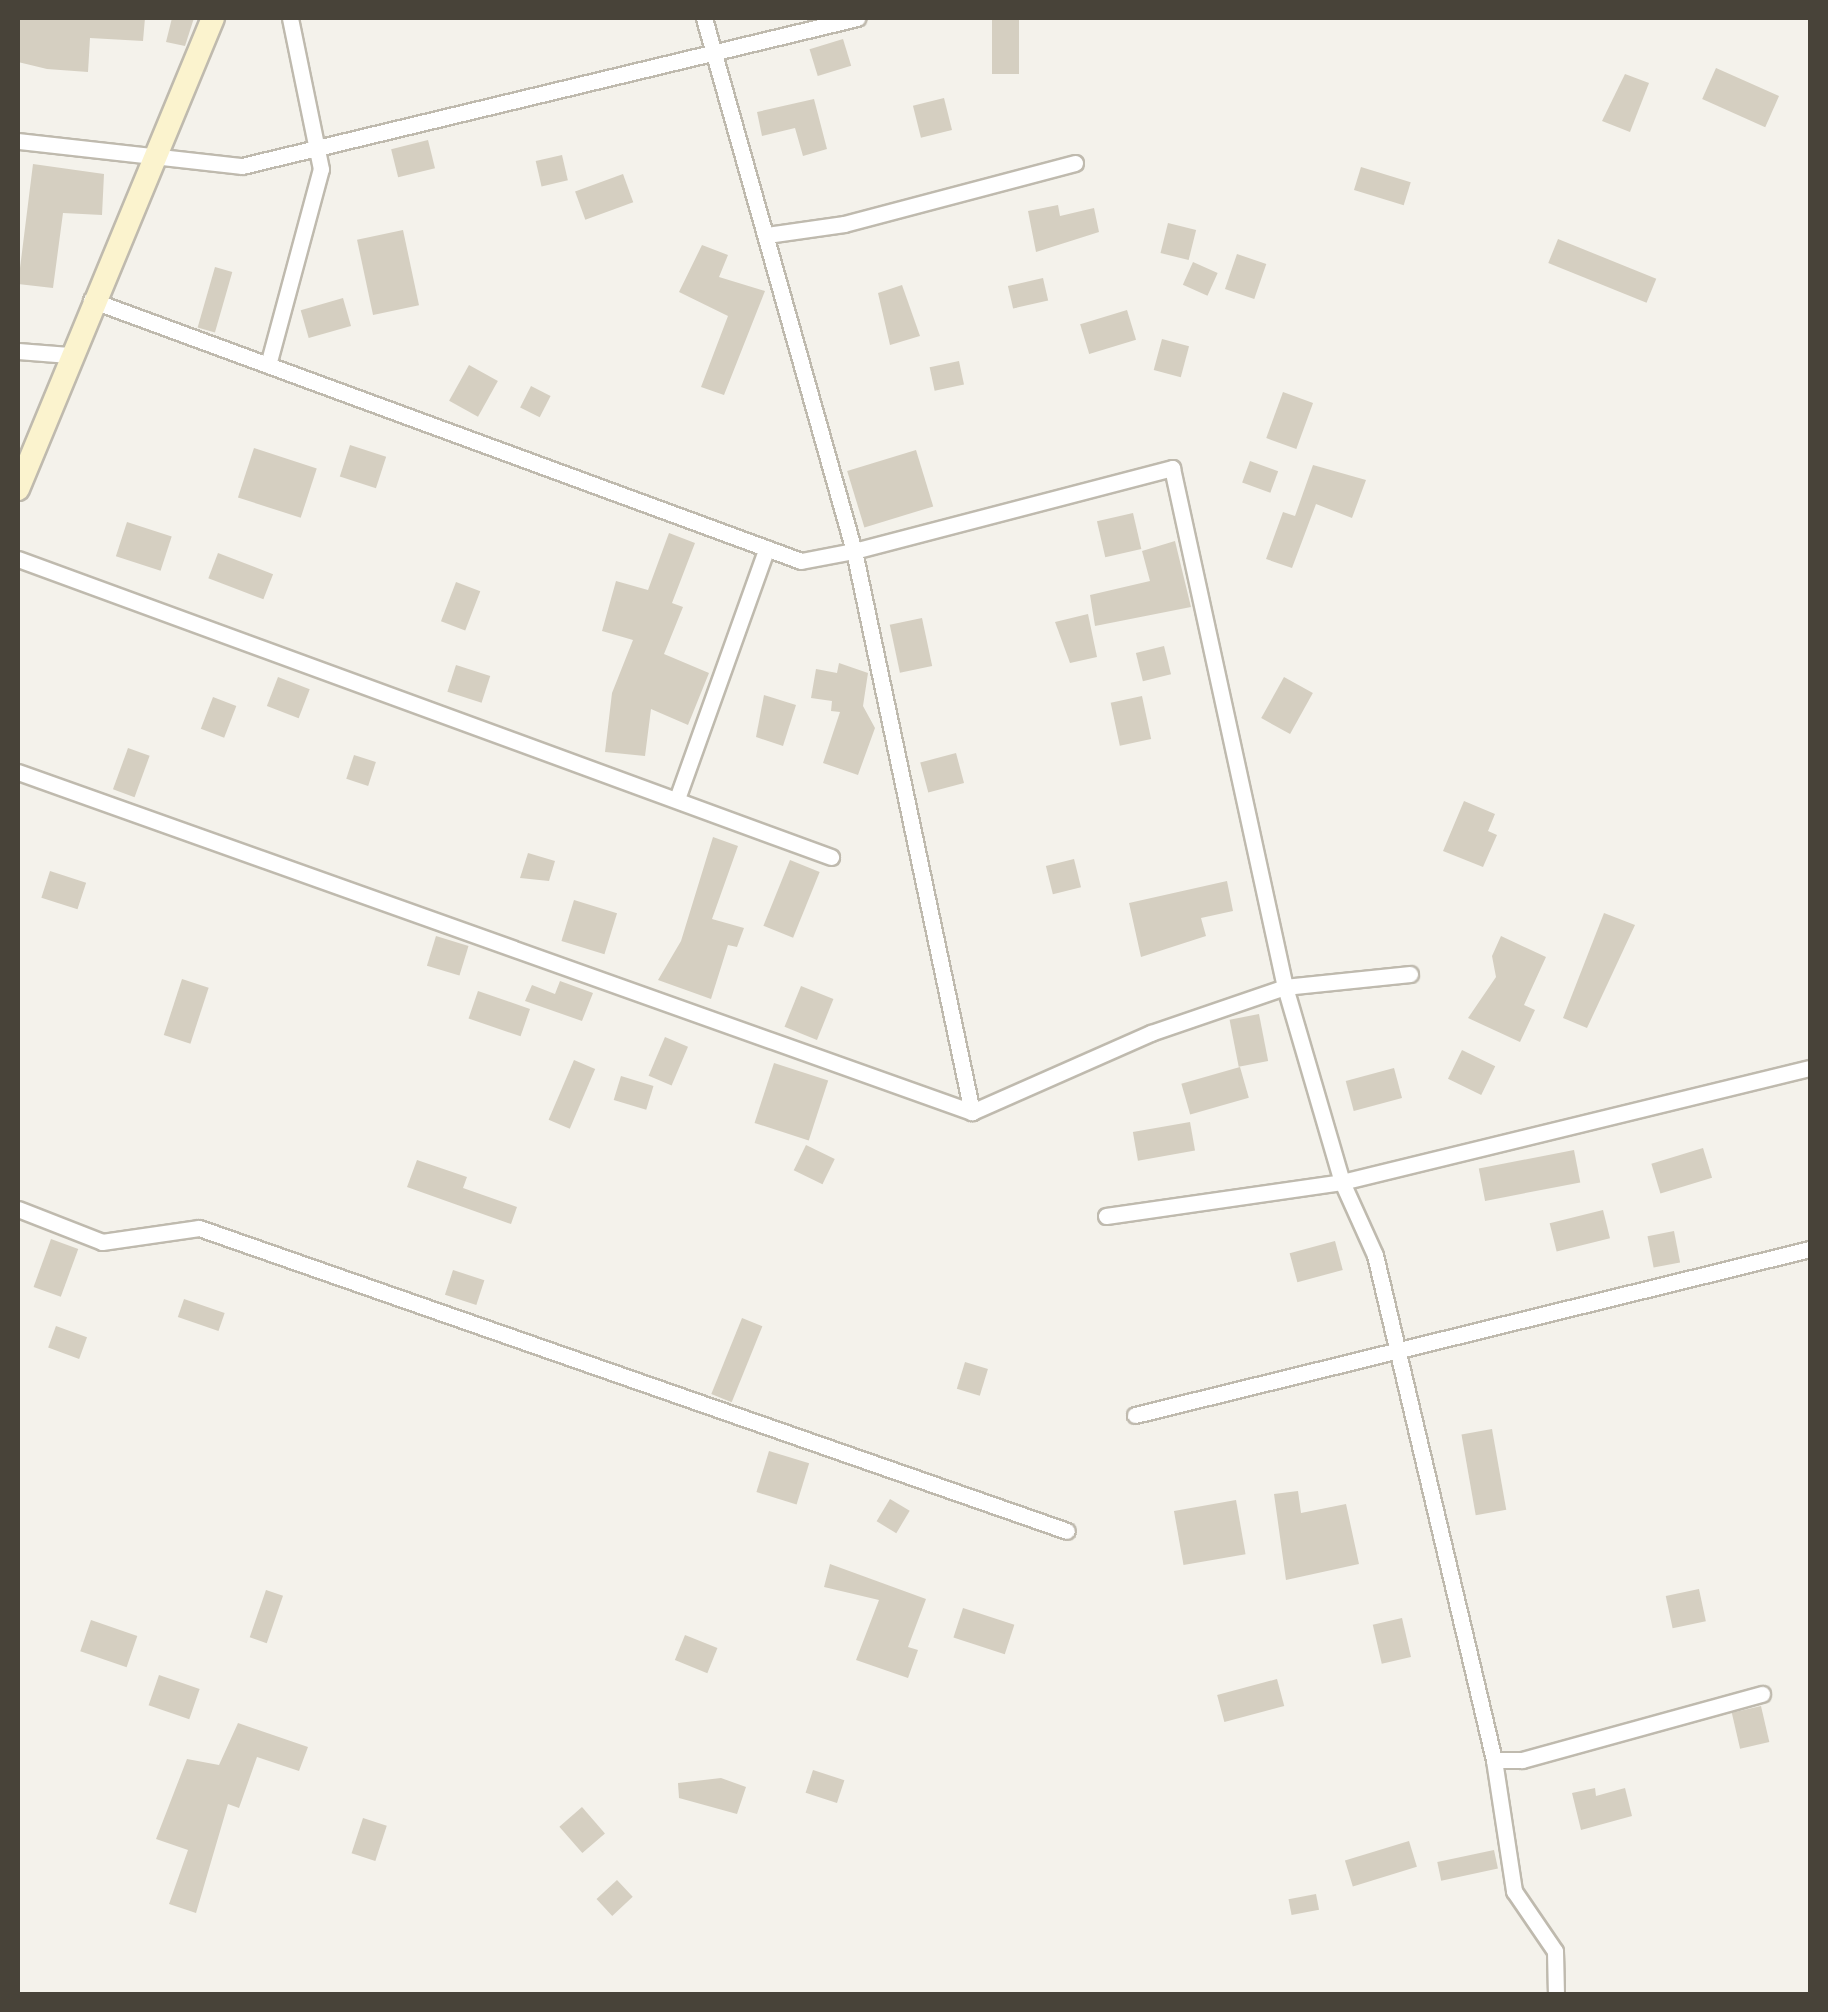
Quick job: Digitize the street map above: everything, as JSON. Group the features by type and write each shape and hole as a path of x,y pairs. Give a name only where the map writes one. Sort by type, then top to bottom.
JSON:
{"street":[{"path":"18,489 91,300 213,18"},
{"path":"268,366 321,169 290,18"},
{"path":"704,18 854,551 972,1112"},
{"path":"18,141 242,166 857,18"},
{"path":"768,235 844,224 1075,163"},
{"path":"91,300 802,561 1172,468 1285,988 1342,1182 1376,1255 1394,1348 1494,1760 1514,1891 1556,1951 1556,1994"},
{"path":"18,351 69,354"},
{"path":"678,796 767,548"},
{"path":"18,559 678,796 831,857"},
{"path":"18,772 972,1112 1151,1033 1285,988 1410,974"},
{"path":"1106,1216 1342,1182 1810,1068"},
{"path":"18,1209 102,1242 199,1228 1067,1531"},
{"path":"1136,1415 1394,1348 1810,1249"},
{"path":"1494,1760 1522,1760 1762,1694"}],"building":[{"path":"18,18 145,18 143,41 90,38 88,72 47,69 18,62"},
{"path":"172,18 194,18 185,46 166,42"},
{"path":"992,18 1019,18 1019,74 992,74"},
{"path":"843,39 851,66 818,76 810,49"},
{"path":"1716,68 1779,96 1765,127 1702,99"},
{"path":"1625,74 1649,83 1630,132 1602,121"},
{"path":"944,98 952,130 921,138 913,106"},
{"path":"814,99 827,149 803,156 795,128 762,136 757,112"},
{"path":"428,140 435,168 398,177 391,149"},
{"path":"562,155 568,180 542,186 536,161"},
{"path":"33,164 104,174 102,215 63,213 53,288 18,284"},
{"path":"1361,167 1411,182 1404,205 1354,190"},
{"path":"623,174 633,202 585,220 575,191"},
{"path":"1058,205 1060,216 1094,208 1099,232 1036,252 1028,211"},
{"path":"1168,223 1196,230 1189,260 1161,253"},
{"path":"403,230 419,305 373,315 357,240"},
{"path":"1558,239 1656,279 1647,303 1548,263"},
{"path":"702,245 728,255 719,277 765,291 724,395 701,387 728,316 679,292"},
{"path":"1237,254 1266,264 1254,299 1225,289"},
{"path":"1193,262 1218,273 1207,296 1183,285"},
{"path":"215,267 232,272 215,333 198,328"},
{"path":"1043,278 1048,300 1013,309 1008,286"},
{"path":"902,285 920,336 890,345 878,293"},
{"path":"343,298 351,326 309,338 301,310"},
{"path":"1127,310 1136,340 1089,354 1080,324"},
{"path":"1162,339 1189,346 1181,377 1154,370"},
{"path":"959,361 964,384 935,391 930,367"},
{"path":"469,365 498,381 478,417 449,401"},
{"path":"531,386 551,396 540,417 520,407"},
{"path":"1283,392 1313,403 1296,449 1266,438"},
{"path":"350,445 386,457 376,488 340,476"},
{"path":"254,448 317,468 301,518 238,497"},
{"path":"916,450 933,506 864,527 847,471"},
{"path":"1250,461 1278,471 1270,493 1242,483"},
{"path":"1313,465 1366,480 1352,518 1316,504 1292,568 1266,559 1283,512 1295,516"},
{"path":"1133,513 1141,549 1105,557 1097,521"},
{"path":"127,522 172,537 161,571 116,556"},
{"path":"669,533 695,543 672,603 683,607 664,654 709,673 688,725 651,709 645,756 605,752 612,693 633,640 602,631 616,581 648,590"},
{"path":"1175,541 1191,607 1095,626 1090,595 1150,581 1142,551"},
{"path":"218,553 273,574 263,599 208,578"},
{"path":"456,582 480,591 465,631 441,621"},
{"path":"1088,614 1097,657 1070,663 1055,622"},
{"path":"922,618 932,666 900,673 890,625"},
{"path":"1164,646 1171,674 1143,681 1136,653"},
{"path":"839,663 868,673 863,706 875,728 858,775 823,763 840,712 831,711 832,701 811,698 816,669 837,673"},
{"path":"456,665 490,676 482,703 447,692"},
{"path":"278,677 310,689 299,718 267,706"},
{"path":"1284,677 1313,693 1290,734 1261,718"},
{"path":"764,695 796,705 783,746 756,737"},
{"path":"1142,696 1151,739 1120,746 1111,703"},
{"path":"213,697 236,706 224,738 201,729"},
{"path":"128,748 150,756 135,797 113,789"},
{"path":"956,753 964,783 928,793 920,763"},
{"path":"354,755 376,762 368,786 346,779"},
{"path":"1464,801 1495,814 1488,831 1497,835 1483,867 1443,851"},
{"path":"713,837 738,846 712,919 744,928 737,947 728,945 711,999 658,980 681,941"},
{"path":"528,853 555,861 549,881 520,878"},
{"path":"1074,859 1081,887 1053,894 1046,866"},
{"path":"790,860 820,872 793,938 763,926"},
{"path":"50,871 86,883 77,909 41,898"},
{"path":"1227,881 1233,911 1201,918 1206,936 1141,957 1129,903"},
{"path":"574,900 617,913 604,954 561,941"},
{"path":"1604,913 1635,925 1587,1028 1563,1018"},
{"path":"436,936 469,946 459,976 427,966"},
{"path":"1501,936 1546,957 1524,1005 1535,1010 1520,1042 1468,1018 1496,977 1492,956"},
{"path":"182,979 209,988 190,1044 164,1035"},
{"path":"560,981 593,993 582,1021 525,1001 532,985 555,994"},
{"path":"801,986 833,999 817,1040 785,1027"},
{"path":"478,991 530,1009 521,1036 469,1018"},
{"path":"1259,1014 1268,1061 1239,1067 1230,1020"},
{"path":"665,1037 688,1047 672,1085 649,1076"},
{"path":"1462,1050 1495,1066 1481,1095 1448,1079"},
{"path":"574,1060 595,1069 570,1129 549,1120"},
{"path":"774,1063 828,1081 809,1141 755,1123"},
{"path":"1240,1067 1249,1098 1190,1115 1181,1084"},
{"path":"1394,1068 1402,1098 1354,1111 1346,1081"},
{"path":"621,1076 654,1086 646,1110 614,1100"},
{"path":"1190,1122 1195,1151 1138,1161 1133,1132"},
{"path":"806,1145 835,1159 822,1184 794,1170"},
{"path":"1703,1148 1712,1178 1660,1193 1651,1164"},
{"path":"1574,1150 1580,1182 1485,1201 1479,1169"},
{"path":"417,1160 467,1177 463,1188 517,1207 511,1224 407,1187"},
{"path":"1603,1210 1610,1238 1557,1251 1550,1223"},
{"path":"1674,1231 1680,1262 1654,1268 1647,1236"},
{"path":"51,1239 78,1249 61,1297 34,1287"},
{"path":"1335,1241 1343,1270 1297,1282 1290,1253"},
{"path":"453,1270 484,1280 476,1305 445,1295"},
{"path":"184,1299 225,1313 218,1331 178,1317"},
{"path":"742,1318 762,1326 732,1402 711,1394"},
{"path":"56,1326 87,1337 79,1359 48,1348"},
{"path":"965,1362 988,1369 980,1396 957,1389"},
{"path":"1492,1429 1506,1510 1476,1515 1461,1434"},
{"path":"769,1451 809,1463 797,1504 756,1492"},
{"path":"1298,1491 1301,1513 1346,1504 1359,1564 1286,1580 1274,1494"},
{"path":"890,1499 910,1511 896,1533 877,1521"},
{"path":"1236,1500 1246,1554 1184,1565 1174,1511"},
{"path":"830,1564 926,1599 908,1647 918,1650 908,1678 856,1660 879,1600 824,1587"},
{"path":"1699,1589 1706,1621 1673,1628 1666,1596"},
{"path":"266,1590 283,1596 267,1643 250,1637"},
{"path":"963,1608 1014,1625 1005,1654 953,1637"},
{"path":"1402,1618 1411,1657 1382,1664 1373,1625"},
{"path":"91,1620 137,1636 127,1667 80,1651"},
{"path":"685,1635 717,1648 707,1673 675,1660"},
{"path":"159,1675 200,1689 189,1719 149,1705"},
{"path":"1277,1679 1284,1706 1224,1722 1217,1695"},
{"path":"1761,1706 1769,1742 1740,1749 1732,1713"},
{"path":"238,1723 308,1747 299,1771 257,1757 239,1808 228,1804 196,1913 169,1904 188,1850 156,1839 187,1759 219,1765"},
{"path":"813,1770 844,1780 837,1803 806,1793"},
{"path":"721,1778 746,1787 737,1814 679,1798 678,1783"},
{"path":"1595,1788 1596,1796 1625,1788 1632,1816 1581,1830 1572,1793"},
{"path":"582,1807 605,1833 582,1853 559,1827"},
{"path":"363,1818 387,1826 375,1861 352,1853"},
{"path":"1409,1841 1417,1867 1353,1886 1345,1861"},
{"path":"1494,1850 1498,1869 1441,1881 1437,1862"},
{"path":"617,1880 633,1897 612,1916 597,1899"},
{"path":"1316,1894 1319,1910 1292,1915 1289,1899"}]}
